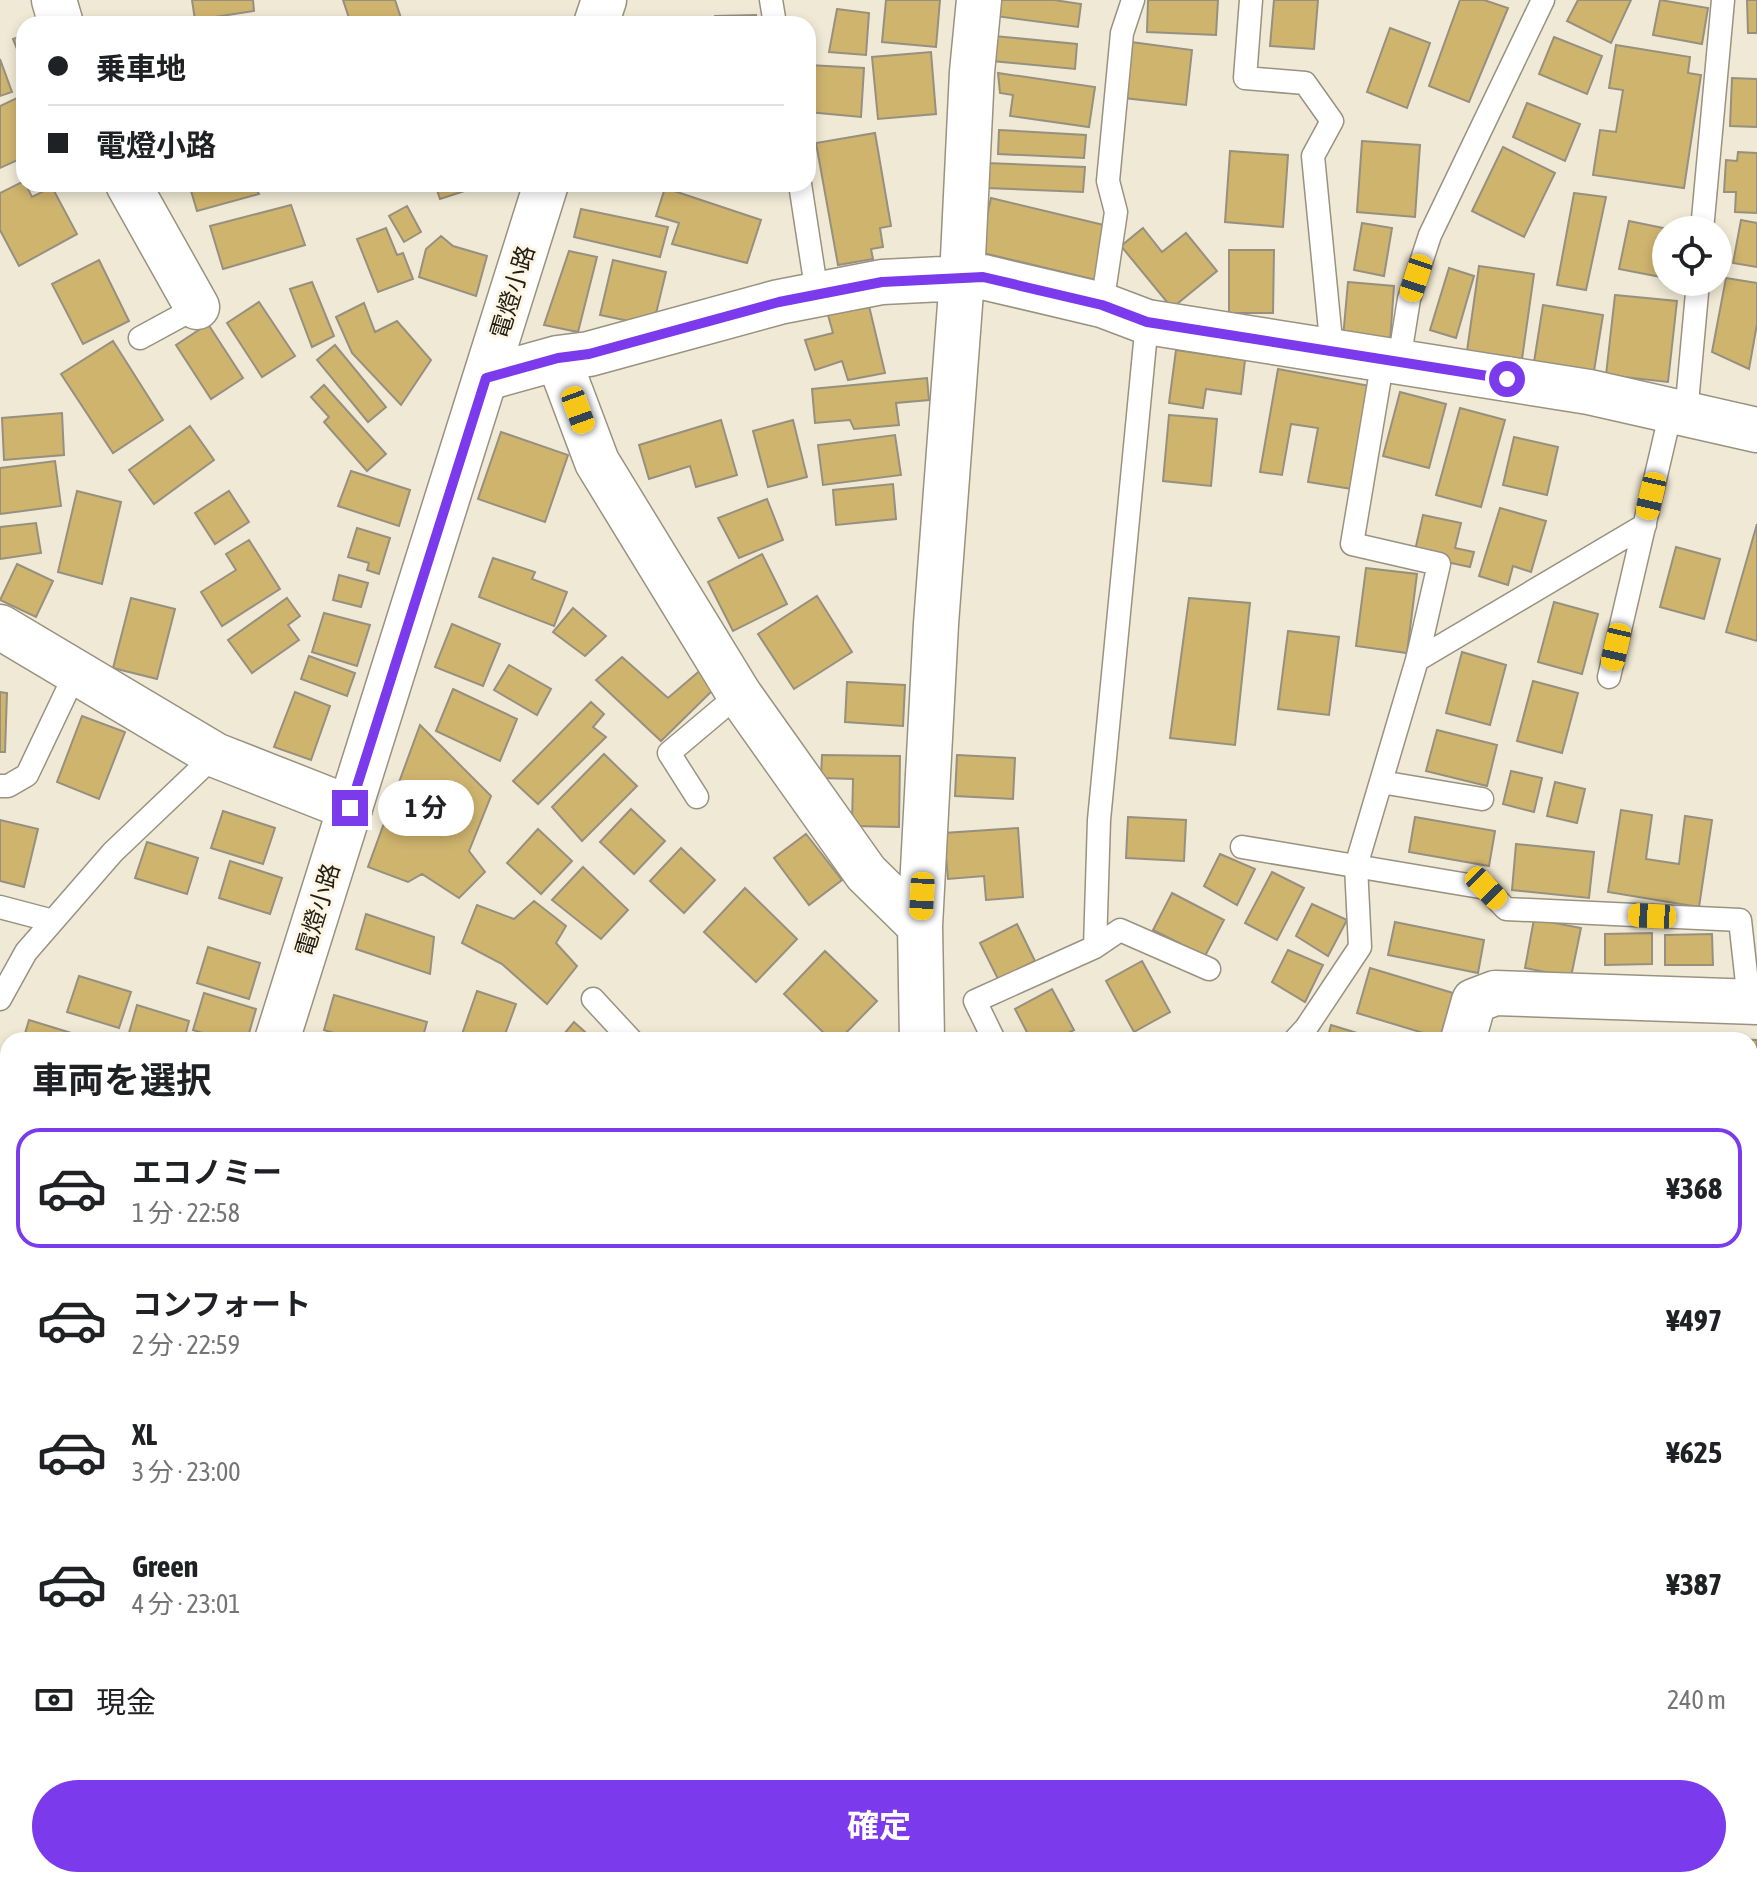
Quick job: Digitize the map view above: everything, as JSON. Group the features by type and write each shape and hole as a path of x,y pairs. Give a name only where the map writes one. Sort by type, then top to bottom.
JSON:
{"street":[{"path":"922,1032 920,926 936,624 979,0"},
{"path":"132,192 197,307"},
{"name":"電燈小路","path":"280,1032 544,192"},
{"path":"486,378 817,294 882,282 983,277 1102,305 1147,322 1589,392 1757,430"},
{"path":"558,358 597,462 739,694 866,873 920,926"},
{"path":"5,633 215,755 350,808"},
{"path":"1465,1032 1474,1001 1495,993 1753,1002"}],"lane":[{"path":"1102,305 1116,212 1108,181 1122,33 1133,0"},
{"path":"1251,0 1245,78 1305,83 1332,121 1313,156 1332,351"},
{"path":"1302,1032 1360,947 1356,866 1417,660 1439,564 1352,544 1391,360 1430,235 1543,0"},
{"path":"1703,216 1723,0"},
{"path":"801,192 817,294"},
{"path":"1609,677 1645,525 1679,412 1696,296"},
{"path":"140,338 197,307"},
{"path":"1095,947 1099,820 1147,322"},
{"path":"1417,660 1645,525"},
{"path":"0,786 8,786 27,775 76,672"},
{"path":"697,797 669,753 739,694"},
{"path":"0,999 26,952 113,852 215,755"},
{"path":"1381,782 1482,799"},
{"path":"1242,847 1486,888 1506,909 1740,920 1753,1002"},
{"path":"0,907 53,921"},
{"path":"990,1032 975,1001 1095,947 1120,930 1209,969"},
{"path":"593,999 624,1032"}],"building":[{"path":"192,0 253,0 254,11 194,16"},
{"path":"343,0 395,0 400,16 348,16"},
{"path":"886,0 940,0 936,47 882,42"},
{"path":"997,0 1054,0 1081,4 1078,27 995,16"},
{"path":"1148,0 1218,0 1216,35 1147,32"},
{"path":"1274,0 1318,0 1314,49 1270,46"},
{"path":"1460,0 1484,0 1508,8 1469,102 1429,86"},
{"path":"1578,0 1631,0 1611,43 1567,21"},
{"path":"1660,0 1708,8 1702,44 1653,35"},
{"path":"1747,0 1757,0 1757,33 1748,33"},
{"path":"837,9 869,13 866,55 829,52"},
{"path":"1390,28 1430,43 1407,108 1367,92"},
{"path":"994,36 1077,44 1075,69 992,61"},
{"path":"1554,37 1602,56 1587,94 1539,74"},
{"path":"1131,42 1192,50 1186,105 1124,98"},
{"path":"1616,45 1690,57 1688,73 1701,75 1684,188 1593,175 1600,130 1616,132 1623,90 1609,88"},
{"path":"931,52 936,114 878,119 872,57"},
{"path":"0,59 12,92 0,96"},
{"path":"816,65 864,68 861,117 816,113"},
{"path":"998,73 1095,87 1089,127 1010,116 1013,95 1000,93"},
{"path":"1732,78 1757,79 1757,127 1730,126"},
{"path":"16,98 16,161 0,168 0,106"},
{"path":"1527,103 1580,124 1565,161 1513,137"},
{"path":"999,130 1086,135 1084,158 998,154"},
{"path":"875,133 891,226 880,228 883,247 871,249 873,259 838,265 816,143"},
{"path":"1362,141 1420,145 1415,217 1357,212"},
{"path":"1503,147 1555,173 1524,237 1472,211"},
{"path":"1230,151 1288,155 1283,227 1225,222"},
{"path":"1738,152 1757,153 1757,213 1735,212 1736,192 1724,192 1726,160 1737,161"},
{"path":"986,163 1085,167 1083,192 986,188"},
{"path":"16,185 16,192 30,192 32,197 42,192 55,192 77,234 19,266 0,230 0,193"},
{"path":"191,192 259,194 197,211"},
{"path":"438,192 461,192 440,199"},
{"path":"664,192 677,192 761,220 747,263 672,244 679,223 656,216"},
{"path":"1574,193 1606,197 1586,290 1557,285"},
{"path":"991,198 1108,226 1096,280 979,252"},
{"path":"291,205 305,245 223,269 210,226"},
{"path":"407,206 421,232 404,242 389,216"},
{"path":"581,209 668,227 660,257 574,237"},
{"path":"1741,220 1757,223 1757,267 1733,263"},
{"path":"1629,221 1652,226 1652,275 1619,269"},
{"path":"1362,223 1392,228 1384,276 1354,270"},
{"path":"386,228 397,255 403,253 413,279 378,292 357,239"},
{"path":"1143,228 1162,252 1186,233 1217,271 1172,308 1121,246"},
{"path":"441,236 453,246 487,256 476,296 419,277 426,249"},
{"path":"1229,250 1274,250 1273,313 1229,313"},
{"path":"569,251 597,257 578,332 544,325"},
{"path":"99,260 129,321 83,344 52,284"},
{"path":"613,260 666,272 653,326 600,315"},
{"path":"1479,266 1534,274 1522,359 1467,351"},
{"path":"1449,268 1474,276 1456,338 1430,330"},
{"path":"1732,279 1757,283 1757,324 1749,369 1712,352 1723,296 1732,296"},
{"path":"312,282 334,336 312,347 290,289"},
{"path":"1348,282 1394,286 1390,342 1343,338"},
{"path":"1615,295 1677,301 1668,382 1606,375"},
{"path":"259,302 295,356 262,377 227,323"},
{"path":"364,303 375,332 397,321 431,360 401,405 352,353 336,317"},
{"path":"1543,305 1603,315 1594,371 1534,362"},
{"path":"869,306 885,373 848,380 842,361 815,370 805,340 833,333 828,315"},
{"path":"208,324 243,378 211,399 176,345"},
{"path":"113,341 163,420 113,453 61,374"},
{"path":"335,345 386,407 368,422 317,360"},
{"path":"1176,350 1245,360 1241,394 1206,389 1203,408 1169,403"},
{"path":"1278,369 1370,386 1352,489 1308,482 1318,428 1291,424 1282,475 1260,472"},
{"path":"927,378 929,400 896,403 899,425 854,429 850,420 815,423 812,389"},
{"path":"324,385 386,454 367,471 324,422 329,417 311,397"},
{"path":"1400,392 1446,404 1429,468 1383,456"},
{"path":"1460,408 1505,420 1481,507 1436,495"},
{"path":"62,413 64,455 4,460 2,418"},
{"path":"1169,415 1217,419 1211,486 1163,481"},
{"path":"721,420 737,475 696,487 690,466 649,479 639,445"},
{"path":"793,420 807,477 768,487 753,431"},
{"path":"190,426 214,460 154,504 129,470"},
{"path":"501,432 568,455 545,522 478,499"},
{"path":"895,435 901,475 823,485 818,445"},
{"path":"1514,437 1558,447 1547,495 1503,485"},
{"path":"55,461 61,506 0,514 0,468"},
{"path":"351,471 410,490 399,526 338,506"},
{"path":"893,484 896,519 836,525 833,490"},
{"path":"77,491 121,502 102,584 58,572"},
{"path":"229,491 249,522 215,544 195,513"},
{"path":"767,499 783,540 739,558 718,518"},
{"path":"1500,508 1546,521 1531,572 1513,566 1508,585 1479,576"},
{"path":"1423,515 1461,523 1455,548 1474,552 1470,567 1414,555"},
{"path":"36,523 41,553 0,559 0,527"},
{"path":"1757,524 1757,641 1726,632"},
{"path":"357,528 390,538 379,574 367,570 369,563 348,557"},
{"path":"249,540 280,589 222,626 201,592 236,570 226,554"},
{"path":"1676,547 1720,559 1704,619 1660,607"},
{"path":"762,554 787,604 733,631 708,582"},
{"path":"493,558 535,572 532,579 567,592 554,626 479,597"},
{"path":"17,564 53,581 36,617 0,600"},
{"path":"1366,568 1417,574 1407,653 1356,646"},
{"path":"339,575 368,583 361,607 333,600"},
{"path":"817,596 852,652 794,689 758,634"},
{"path":"131,598 175,609 157,679 113,668"},
{"path":"287,598 300,616 288,625 299,640 252,673 228,640"},
{"path":"1189,598 1250,603 1235,745 1170,738"},
{"path":"1554,602 1598,614 1582,674 1538,662"},
{"path":"573,608 606,636 585,656 553,632"},
{"path":"324,613 370,625 357,666 312,652"},
{"path":"452,624 500,644 483,686 435,667"},
{"path":"1288,631 1339,637 1329,715 1278,709"},
{"path":"1462,652 1506,665 1490,725 1446,713"},
{"path":"309,656 355,673 347,696 301,679"},
{"path":"622,657 668,698 703,668 717,686 661,741 596,680"},
{"path":"509,665 551,689 537,715 494,690"},
{"path":"1533,681 1578,693 1562,753 1517,741"},
{"path":"847,682 905,685 903,726 845,722"},
{"path":"453,689 517,719 500,761 436,731"},
{"path":"0,692 7,693 5,752 0,752"},
{"path":"295,692 330,706 311,760 274,747"},
{"path":"591,702 604,714 593,727 606,737 538,804 513,781"},
{"path":"82,716 125,732 99,799 57,782"},
{"path":"420,725 491,796 469,851 485,872 459,898 422,874 408,882 368,867"},
{"path":"1437,730 1497,745 1487,786 1426,771"},
{"path":"604,754 637,786 582,841 552,807"},
{"path":"822,755 900,756 899,827 852,826 853,779 821,778"},
{"path":"957,755 1015,758 1013,799 955,796"},
{"path":"1511,771 1542,778 1534,812 1503,804"},
{"path":"1555,782 1585,789 1577,823 1547,816"},
{"path":"631,809 665,841 634,874 600,842"},
{"path":"1621,810 1652,815 1646,859 1679,864 1685,816 1712,820 1699,907 1608,892"},
{"path":"223,811 275,828 263,864 211,848"},
{"path":"1128,817 1186,820 1184,861 1126,858"},
{"path":"1415,817 1495,831 1489,866 1409,852"},
{"path":"0,820 38,829 24,887 0,881"},
{"path":"1018,828 1023,897 986,900 984,876 948,879 944,833"},
{"path":"538,829 572,861 541,894 507,863"},
{"path":"806,834 842,880 809,905 774,858"},
{"path":"147,842 198,858 187,894 135,878"},
{"path":"1516,844 1594,852 1589,898 1512,890"},
{"path":"681,848 715,880 684,913 650,881"},
{"path":"1220,854 1255,869 1237,905 1204,886"},
{"path":"230,861 282,878 270,914 219,898"},
{"path":"583,867 628,910 601,939 552,900"},
{"path":"1272,872 1304,888 1277,940 1245,923"},
{"path":"745,888 797,939 756,982 704,932"},
{"path":"1172,893 1224,920 1205,956 1153,930"},
{"path":"534,901 566,926 556,943 577,966 547,1004 502,964 462,943 477,905 514,919"},
{"path":"1312,904 1347,920 1328,956 1296,936"},
{"path":"366,914 434,937 430,974 356,949"},
{"path":"1534,919 1581,928 1571,977 1525,968"},
{"path":"1395,922 1484,940 1478,973 1388,955"},
{"path":"1017,924 1035,961 998,979 980,943"},
{"path":"1652,933 1652,964 1605,965 1605,934"},
{"path":"1712,934 1713,965 1665,965 1665,935"},
{"path":"208,947 260,963 249,999 197,983"},
{"path":"1288,950 1323,965 1305,1002 1272,982"},
{"path":"825,951 877,1001 847,1032 823,1032 784,994"},
{"path":"1142,961 1170,1012 1134,1032 1106,981"},
{"path":"1370,968 1453,993 1442,1032 1420,1032 1357,1013"},
{"path":"79,976 131,992 119,1028 67,1012"},
{"path":"1052,989 1074,1030 1027,1032 1015,1009"},
{"path":"477,991 516,1004 506,1032 463,1032"},
{"path":"204,993 256,1009 249,1032 193,1030"},
{"path":"334,995 427,1022 424,1032 324,1030"},
{"path":"137,1005 189,1021 186,1032 129,1032"},
{"path":"29,1020 68,1032 25,1032"},
{"path":"574,1022 585,1032 566,1032"},
{"path":"1331,1025 1354,1032 1329,1032"}],"route":[{"path":"350,808 486,378 817,294 882,282 983,277 1102,305 1147,322 1507,379"}]}
